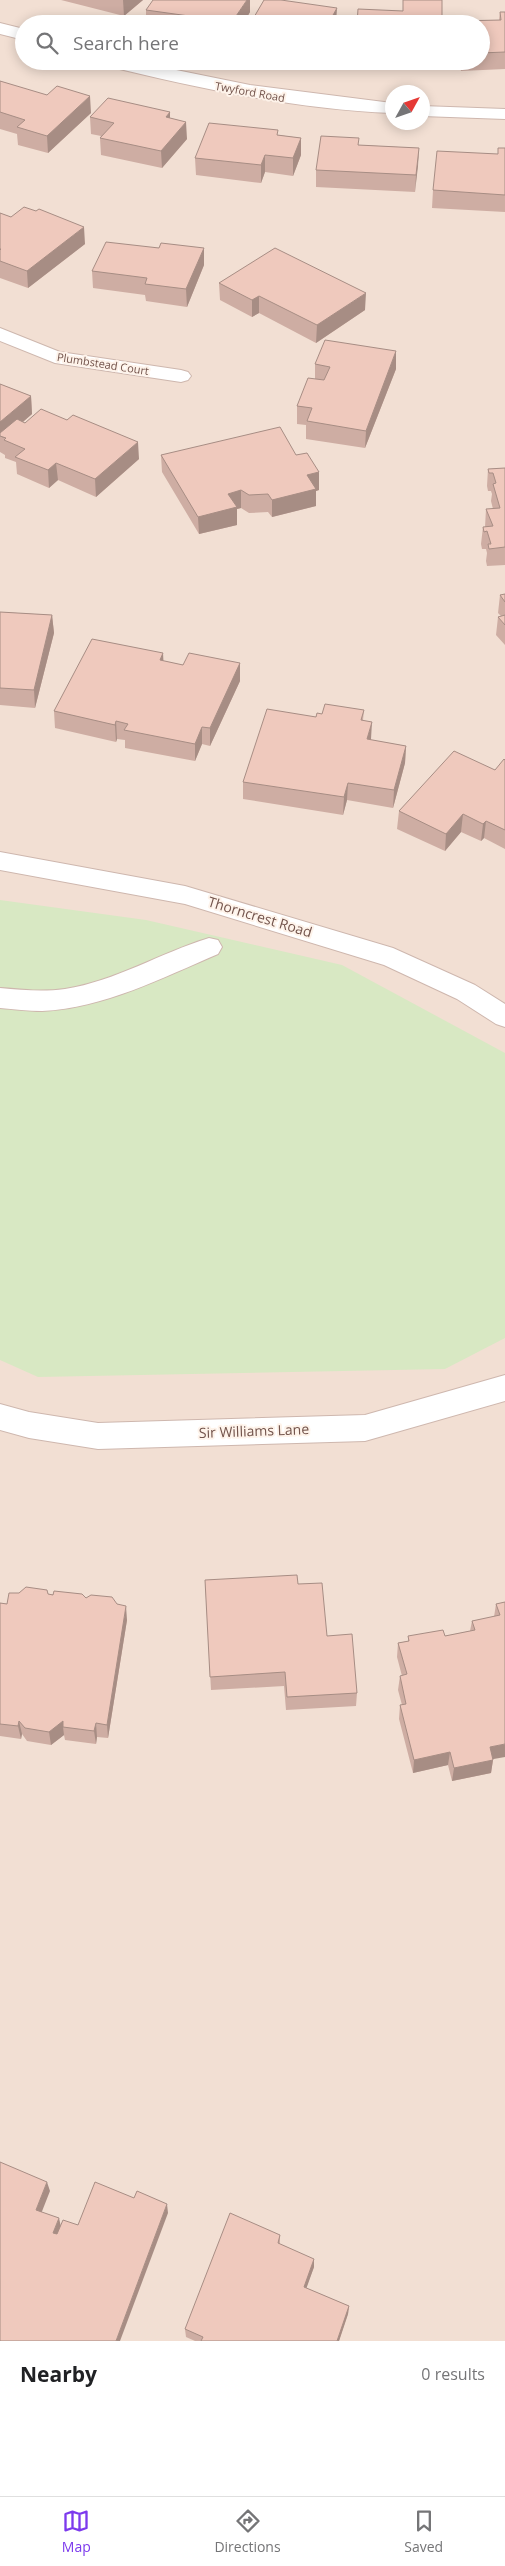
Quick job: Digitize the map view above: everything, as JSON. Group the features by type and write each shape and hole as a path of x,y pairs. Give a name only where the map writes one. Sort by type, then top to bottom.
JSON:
{"street":[{"path":"0,28 15,32"},
{"name":"Twyford Road","path":"146,70 211,86 276,96 385,107"},
{"path":"430,111 505,114"},
{"name":"Plumbstead Court","path":"0,334 55,357 181,376"},
{"name":"Thorncrest Road","path":"0,861 185,895 393,958 466,992 505,1017"},
{"path":"0,998 42,1000 78,996 108,988 209,947"},
{"name":"Sir Williams Lane","path":"0,1417 29,1425 98,1436 365,1428 505,1388"}],"shaded area":[{"path":"0,0 505,0 505,2341 0,2341"}],"green space":[{"path":"0,900 146,920 342,965 505,1053 505,1338 445,1369 38,1377 0,1360"}],"building":[{"path":"153,0 247,0 237,15 182,15 146,10"},
{"path":"264,0 281,0 337,8 333,15 255,15"},
{"path":"403,0 442,0 442,15 358,15 358,9 403,11"},
{"path":"500,12 505,12 505,52 490,53 490,20 501,20"},
{"path":"0,81 47,95 57,86 90,96 47,136 17,127 25,120 0,112"},
{"path":"108,98 170,112 166,117 186,122 161,151 100,138 114,123 90,117"},
{"path":"209,123 278,130 277,135 301,138 293,158 265,155 261,165 195,158"},
{"path":"321,136 359,138 358,145 419,148 416,175 316,170"},
{"path":"498,148 505,148 505,195 433,190 437,151 498,154"},
{"path":"24,207 36,211 39,209 84,227 27,271 0,261 0,213 11,217"},
{"path":"106,242 159,248 161,243 204,248 186,289 145,284 147,278 92,271"},
{"path":"275,248 366,293 317,325 259,296 252,300 219,283"},
{"path":"325,340 396,351 366,431 307,421 312,408 297,406 308,378 324,380 330,367 315,364"},
{"path":"0,384 31,396 0,422"},
{"path":"41,409 67,420 73,415 138,442 95,479 56,463 48,470 15,457 25,449 4,440 6,438 0,436 0,433 17,419 25,423"},
{"path":"280,427 296,455 307,453 319,472 307,475 316,489 272,500 268,494 249,495 241,490 228,494 237,507 198,517 161,455"},
{"path":"505,468 505,547 489,549 488,544 491,544 487,531 484,532 483,527 493,526 486,509 500,508 493,484 496,483 493,473 489,473 488,469"},
{"path":"505,594 505,602 500,595"},
{"path":"0,612 52,615 34,690 0,688"},
{"path":"505,615 505,625 498,617"},
{"path":"92,639 163,653 160,660 183,665 189,653 240,663 210,728 202,727 195,744 124,730 128,724 116,721 115,725 54,711"},
{"path":"325,704 364,710 361,720 372,722 367,739 406,746 394,790 348,783 344,797 243,782 267,709 316,717 317,713 322,714"},
{"path":"454,751 495,770 505,760 505,830 486,821 483,824 463,814 446,834 399,811"},
{"path":"297,1575 298,1584 322,1583 327,1636 352,1634 357,1693 287,1697 285,1672 210,1677 205,1580"},
{"path":"26,1587 47,1590 48,1594 53,1595 54,1591 82,1594 86,1598 91,1595 112,1597 117,1604 126,1606 107,1725 96,1723 94,1731 63,1727 63,1721 49,1732 25,1728 19,1721 18,1726 0,1724 0,1603 7,1604 9,1593 19,1593"},
{"path":"505,1602 505,1744 490,1747 493,1760 454,1768 450,1752 414,1760 400,1705 406,1704 400,1676 407,1674 398,1643 409,1641 408,1636 443,1630 445,1636 475,1630 472,1621 500,1615 496,1604"},
{"path":"0,2162 47,2182 36,2210 59,2218 53,2233 57,2234 63,2220 78,2225 95,2182 134,2198 137,2191 167,2204 116,2341 0,2341"},
{"path":"230,2213 280,2235 278,2243 314,2259 304,2287 349,2306 337,2341 201,2341 203,2337 185,2329"}]}
